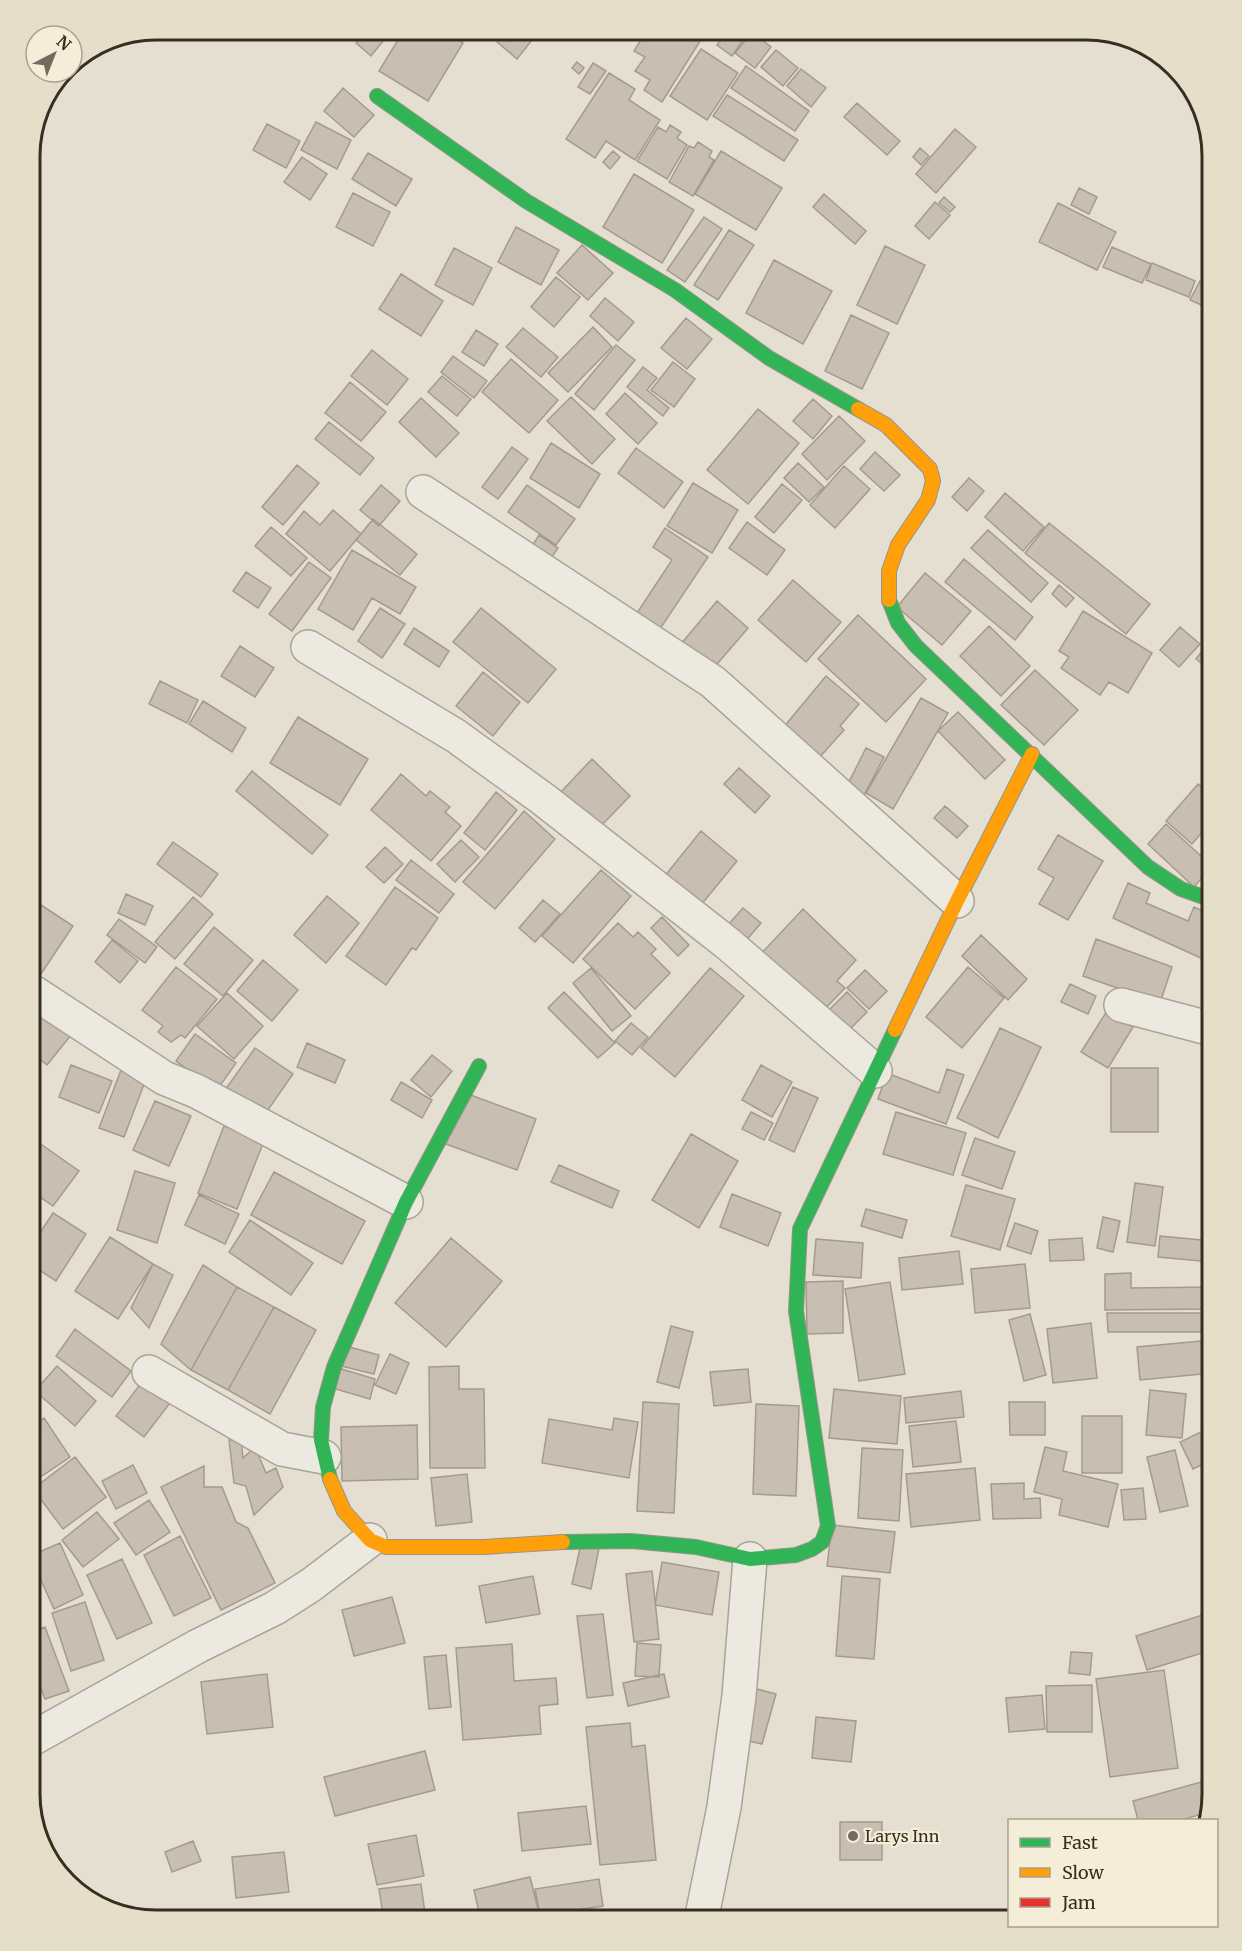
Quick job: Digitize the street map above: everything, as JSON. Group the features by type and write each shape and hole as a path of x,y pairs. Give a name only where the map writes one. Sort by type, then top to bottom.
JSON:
{"street":[{"path":"377,96 526,201 675,290 769,358 886,425 930,469 933,481 928,500 898,545 889,571 889,599 898,622 916,646 1149,867 1181,889 1202,896"},
{"path":"423,492 713,682 957,901"},
{"path":"308,646 456,736 543,799 727,943 875,1071"},
{"path":"479,1066 406,1202 334,1367 323,1407 321,1440 327,1472 344,1511 370,1540 386,1547 484,1547 631,1541 696,1547 750,1559 795,1555 819,1545 828,1526 796,1311 800,1229 957,901 1032,754"},
{"path":"40,997 164,1078 196,1091 406,1202"},
{"path":"1121,1005 1202,1026"},
{"path":"149,1372 282,1449 324,1457"},
{"path":"40,1734 198,1646 275,1608 311,1585 370,1540"},
{"path":"703,1910 724,1807 739,1696 750,1559"}],"building":[{"path":"359,40 384,40 371,56 356,43"},
{"path":"398,40 459,40 463,43 428,101 379,71"},
{"path":"498,40 532,40 517,59 497,42"},
{"path":"640,41 700,41 662,102 644,90 650,80 635,71 645,57 634,51"},
{"path":"720,41 743,41 732,56 717,45"},
{"path":"745,41 763,41 771,47 755,68 735,53"},
{"path":"701,49 738,73 707,120 670,96"},
{"path":"776,50 798,68 783,86 761,67"},
{"path":"577,62 584,68 579,74 572,68"},
{"path":"593,63 606,71 590,94 578,87"},
{"path":"746,66 809,111 795,131 731,88"},
{"path":"801,69 826,88 811,107 787,86"},
{"path":"609,73 635,89 629,100 660,120 635,160 606,141 595,158 566,139"},
{"path":"343,88 374,115 354,137 324,111"},
{"path":"727,95 798,140 784,161 713,116"},
{"path":"857,103 900,141 887,155 844,117"},
{"path":"316,122 351,140 337,169 301,150"},
{"path":"267,124 300,141 286,168 253,150"},
{"path":"670,125 681,132 677,138 687,145 667,179 637,161 658,127 666,132"},
{"path":"955,129 976,147 936,193 916,174"},
{"path":"698,142 712,151 709,157 714,160 693,196 669,182 689,146 694,148"},
{"path":"920,148 929,156 921,165 913,157"},
{"path":"613,151 620,157 610,169 603,162"},
{"path":"721,151 782,188 756,230 695,194"},
{"path":"368,153 412,179 396,206 352,179"},
{"path":"302,157 327,174 310,200 284,182"},
{"path":"634,174 694,210 662,263 603,227"},
{"path":"1079,188 1097,197 1089,214 1071,205"},
{"path":"353,193 390,212 373,246 336,227"},
{"path":"824,194 866,231 855,244 813,207"},
{"path":"944,197 955,207 950,212 939,203"},
{"path":"935,202 950,215 929,239 915,226"},
{"path":"1058,203 1116,232 1097,270 1039,242"},
{"path":"704,217 722,229 685,282 667,270"},
{"path":"516,227 559,250 541,285 498,262"},
{"path":"729,230 754,245 718,300 694,285"},
{"path":"582,245 613,273 588,300 557,273"},
{"path":"885,246 925,265 897,324 857,305"},
{"path":"1112,247 1151,264 1142,283 1103,267"},
{"path":"454,248 492,268 473,305 435,285"},
{"path":"774,260 832,291 803,344 746,313"},
{"path":"1152,263 1195,281 1189,297 1146,280"},
{"path":"401,274 443,301 421,336 379,309"},
{"path":"556,277 580,297 554,327 531,307"},
{"path":"1200,281 1202,282 1202,305 1190,300"},
{"path":"605,298 634,322 618,341 590,316"},
{"path":"851,315 889,333 862,389 825,371"},
{"path":"686,318 712,339 687,369 661,348"},
{"path":"593,327 612,347 568,392 548,373"},
{"path":"523,328 558,357 541,377 506,347"},
{"path":"476,330 498,344 484,366 462,352"},
{"path":"616,345 635,360 594,410 575,394"},
{"path":"372,350 408,379 387,405 351,376"},
{"path":"453,356 487,381 474,398 441,372"},
{"path":"511,359 558,400 529,433 482,392"},
{"path":"673,362 695,379 674,407 651,390"},
{"path":"643,367 657,378 647,390 669,408 663,416 627,387"},
{"path":"442,376 471,399 457,416 428,392"},
{"path":"350,382 386,412 361,441 325,413"},
{"path":"625,393 657,423 638,444 606,414"},
{"path":"571,397 615,439 592,464 547,421"},
{"path":"421,398 459,433 436,457 399,422"},
{"path":"813,399 832,416 813,439 793,421"},
{"path":"758,409 799,443 748,504 707,470"},
{"path":"839,416 865,441 827,480 802,454"},
{"path":"329,422 374,458 360,475 315,439"},
{"path":"551,443 600,474 579,508 530,478"},
{"path":"512,447 528,459 498,499 482,487"},
{"path":"636,448 683,482 664,508 618,473"},
{"path":"875,452 900,475 884,491 860,469"},
{"path":"798,463 824,487 809,502 784,478"},
{"path":"297,465 319,483 283,525 262,507"},
{"path":"844,466 870,489 835,528 810,505"},
{"path":"969,478 984,491 967,511 952,497"},
{"path":"693,483 738,510 712,553 667,526"},
{"path":"782,484 802,500 774,533 755,517"},
{"path":"381,485 400,501 379,526 360,510"},
{"path":"527,485 575,519 556,545 508,512"},
{"path":"1005,493 1044,527 1023,551 985,517"},
{"path":"333,510 361,534 330,571 286,534 304,511 320,525"},
{"path":"373,519 417,554 400,575 356,540"},
{"path":"747,522 785,550 767,575 729,548"},
{"path":"1049,523 1150,604 1126,634 1025,553"},
{"path":"271,527 307,558 291,576 255,546"},
{"path":"665,528 708,557 660,629 637,613 672,560 653,547"},
{"path":"988,530 1048,583 1031,602 971,548"},
{"path":"539,535 558,548 548,563 529,551"},
{"path":"352,550 416,587 400,614 372,598 353,630 318,609"},
{"path":"964,559 1033,617 1015,640 945,582"},
{"path":"309,562 331,578 292,631 269,614"},
{"path":"246,572 271,588 258,608 233,591"},
{"path":"925,573 971,611 942,645 897,607"},
{"path":"793,580 841,622 806,662 758,620"},
{"path":"1059,585 1074,598 1066,607 1052,594"},
{"path":"717,601 748,628 712,670 681,644"},
{"path":"380,608 405,624 382,658 358,641"},
{"path":"481,608 556,669 528,703 453,642"},
{"path":"1083,611 1152,653 1128,693 1109,682 1100,695 1061,668 1069,657 1059,651"},
{"path":"858,615 926,679 886,722 818,659"},
{"path":"989,626 1030,666 1001,696 960,656"},
{"path":"1180,627 1200,644 1179,667 1160,650"},
{"path":"414,628 449,651 439,667 404,644"},
{"path":"240,646 274,668 255,697 221,676"},
{"path":"1202,651 1202,664 1196,659"},
{"path":"1035,670 1078,710 1044,745 1001,705"},
{"path":"483,672 520,702 493,736 456,706"},
{"path":"826,676 859,704 840,726 844,730 819,758 783,728"},
{"path":"160,681 198,700 187,723 149,704"},
{"path":"921,698 948,713 893,809 866,793"},
{"path":"203,701 246,728 232,752 189,724"},
{"path":"958,712 1005,760 985,779 938,731"},
{"path":"298,717 368,759 340,805 270,763"},
{"path":"866,748 884,757 864,795 847,786"},
{"path":"592,759 630,796 598,829 560,793"},
{"path":"739,768 770,796 755,813 724,784"},
{"path":"252,771 328,835 312,854 236,791"},
{"path":"401,774 426,796 430,791 450,807 445,812 461,826 431,861 371,810"},
{"path":"1198,784 1202,788 1202,832 1192,844 1166,821"},
{"path":"496,792 517,810 485,850 464,833"},
{"path":"945,806 968,826 957,838 934,818"},
{"path":"524,811 555,839 495,909 463,882"},
{"path":"1166,824 1202,857 1202,878 1194,887 1148,844"},
{"path":"701,831 737,861 696,911 660,882"},
{"path":"1058,835 1103,861 1068,920 1039,904 1054,878 1038,869"},
{"path":"461,840 479,857 455,882 437,864"},
{"path":"173,842 218,874 201,897 157,864"},
{"path":"385,847 403,864 384,883 366,867"},
{"path":"411,860 454,894 439,913 396,880"},
{"path":"601,870 631,896 573,963 542,936"},
{"path":"1128,883 1150,893 1146,903 1188,921 1194,907 1202,911 1202,959 1113,918"},
{"path":"395,887 438,918 416,950 412,948 386,985 346,956"},
{"path":"126,894 153,906 145,925 118,913"},
{"path":"327,896 359,923 326,963 294,935"},
{"path":"193,897 213,914 175,959 155,942"},
{"path":"543,900 560,914 535,942 519,928"},
{"path":"41,906 73,926 40,975"},
{"path":"743,908 761,923 738,950 719,935"},
{"path":"803,909 856,960 837,981 845,988 819,1015 758,957"},
{"path":"662,917 689,945 678,956 651,928"},
{"path":"119,919 157,947 145,963 107,935"},
{"path":"618,923 633,937 638,932 656,949 651,954 670,973 635,1009 583,959"},
{"path":"214,927 253,960 223,996 184,964"},
{"path":"981,935 1027,979 1008,1000 962,956"},
{"path":"1096,939 1172,967 1160,1003 1083,976"},
{"path":"112,940 138,961 120,983 95,962"},
{"path":"263,960 298,990 272,1021 237,991"},
{"path":"176,967 217,999 185,1038 181,1035 171,1042 158,1032 163,1026 142,1010"},
{"path":"968,967 1004,998 962,1048 926,1017"},
{"path":"591,968 631,1016 612,1031 573,983"},
{"path":"710,968 744,996 675,1077 641,1048"},
{"path":"865,970 887,991 869,1009 847,988"},
{"path":"1070,984 1096,996 1088,1014 1061,1002"},
{"path":"564,992 615,1043 598,1058 548,1008"},
{"path":"847,992 867,1012 845,1034 825,1014"},
{"path":"227,993 263,1026 234,1059 197,1026"},
{"path":"40,1010 71,1035 47,1065 40,1060"},
{"path":"1107,1011 1133,1027 1108,1068 1081,1052"},
{"path":"631,1023 648,1037 632,1055 615,1041"},
{"path":"1000,1028 1041,1047 998,1138 957,1118"},
{"path":"195,1034 236,1063 217,1090 176,1061"},
{"path":"307,1043 345,1060 335,1083 297,1067"},
{"path":"255,1048 293,1074 263,1117 225,1090"},
{"path":"432,1055 452,1071 431,1097 411,1080"},
{"path":"71,1065 112,1081 99,1113 59,1097"},
{"path":"761,1065 792,1082 772,1117 742,1100"},
{"path":"1111,1068 1158,1068 1158,1132 1111,1132"},
{"path":"947,1069 964,1075 946,1124 878,1099 887,1073 939,1093"},
{"path":"121,1070 146,1079 124,1137 99,1128"},
{"path":"401,1082 432,1100 422,1118 391,1100"},
{"path":"793,1087 818,1098 794,1152 769,1140"},
{"path":"465,1093 536,1119 517,1170 446,1144"},
{"path":"155,1101 191,1116 169,1166 133,1150"},
{"path":"751,1112 773,1123 764,1140 742,1129"},
{"path":"896,1112 966,1133 953,1175 883,1154"},
{"path":"224,1126 264,1141 237,1209 198,1193"},
{"path":"691,1134 738,1161 699,1228 652,1200"},
{"path":"975,1138 1015,1152 1002,1189 962,1175"},
{"path":"40,1144 79,1171 53,1206 40,1197"},
{"path":"559,1165 619,1191 612,1208 551,1182"},
{"path":"135,1171 175,1183 157,1243 117,1230"},
{"path":"274,1172 365,1221 342,1264 251,1215"},
{"path":"1135,1183 1163,1187 1155,1246 1127,1242"},
{"path":"966,1185 1015,1199 1000,1250 951,1236"},
{"path":"732,1194 781,1213 768,1246 720,1227"},
{"path":"199,1195 239,1214 225,1244 185,1225"},
{"path":"866,1209 907,1220 902,1238 861,1226"},
{"path":"53,1213 86,1234 56,1281 40,1271 40,1232"},
{"path":"1103,1217 1120,1221 1113,1252 1097,1248"},
{"path":"250,1220 313,1263 291,1295 229,1252"},
{"path":"1015,1223 1038,1231 1031,1254 1007,1246"},
{"path":"1160,1236 1202,1240 1202,1261 1158,1257"},
{"path":"110,1237 153,1264 118,1319 75,1291"},
{"path":"451,1238 502,1281 446,1347 395,1303"},
{"path":"1082,1238 1084,1260 1050,1261 1049,1240"},
{"path":"816,1239 863,1243 861,1278 813,1275"},
{"path":"959,1251 963,1284 902,1290 899,1258"},
{"path":"153,1264 173,1275 149,1328 131,1308"},
{"path":"1025,1264 1030,1308 975,1313 971,1269"},
{"path":"203,1265 237,1287 191,1370 161,1344"},
{"path":"1131,1273 1131,1288 1202,1287 1202,1309 1105,1310 1105,1274"},
{"path":"843,1281 843,1333 807,1334 806,1282"},
{"path":"890,1282 905,1374 859,1381 845,1289"},
{"path":"237,1287 274,1307 228,1390 191,1370"},
{"path":"274,1307 316,1330 270,1414 228,1390"},
{"path":"1107,1313 1202,1313 1202,1332 1108,1332"},
{"path":"1030,1314 1046,1375 1024,1381 1009,1320"},
{"path":"1091,1323 1097,1378 1053,1383 1047,1329"},
{"path":"671,1326 693,1332 679,1388 657,1382"},
{"path":"75,1329 131,1371 112,1397 56,1356"},
{"path":"1202,1341 1202,1374 1140,1380 1137,1347"},
{"path":"342,1345 379,1355 374,1374 337,1365"},
{"path":"390,1354 409,1363 396,1394 375,1385"},
{"path":"57,1366 96,1401 75,1426 40,1396 40,1385"},
{"path":"459,1366 459,1389 484,1389 485,1468 430,1468 429,1367"},
{"path":"335,1367 375,1379 370,1399 329,1387"},
{"path":"748,1369 751,1402 714,1406 710,1372"},
{"path":"145,1378 173,1399 144,1437 116,1416"},
{"path":"834,1389 901,1396 897,1444 829,1438"},
{"path":"1150,1390 1186,1394 1182,1438 1146,1435"},
{"path":"961,1391 964,1417 906,1423 904,1398"},
{"path":"643,1402 679,1404 674,1513 637,1511"},
{"path":"1009,1402 1045,1402 1045,1435 1010,1435"},
{"path":"756,1404 799,1406 796,1496 753,1494"},
{"path":"1082,1416 1122,1416 1122,1473 1082,1473"},
{"path":"44,1418 70,1457 40,1477 40,1421"},
{"path":"614,1418 638,1422 629,1478 542,1463 549,1419 612,1430"},
{"path":"956,1421 961,1462 913,1467 909,1426"},
{"path":"417,1425 418,1479 342,1481 341,1427"},
{"path":"1202,1431 1202,1465 1193,1469 1180,1442"},
{"path":"241,1439 243,1458 255,1447 266,1473 276,1468 283,1487 254,1515 246,1486 234,1483 229,1440"},
{"path":"1045,1447 1067,1452 1063,1471 1118,1484 1108,1527 1059,1515 1062,1499 1034,1492"},
{"path":"862,1448 903,1450 899,1521 858,1518"},
{"path":"1175,1450 1188,1506 1160,1512 1147,1457"},
{"path":"75,1457 106,1497 63,1529 40,1499 40,1484"},
{"path":"133,1465 147,1493 116,1509 102,1481"},
{"path":"204,1466 204,1487 222,1487 236,1522 248,1528 275,1583 221,1610 161,1487"},
{"path":"975,1468 980,1520 911,1527 906,1474"},
{"path":"467,1474 472,1522 436,1526 431,1478"},
{"path":"1024,1483 1024,1499 1040,1498 1041,1518 993,1519 991,1484"},
{"path":"1143,1488 1146,1519 1124,1520 1121,1490"},
{"path":"149,1500 170,1532 136,1555 114,1523"},
{"path":"97,1512 119,1539 83,1567 62,1540"},
{"path":"832,1525 895,1532 890,1573 827,1566"},
{"path":"180,1536 211,1598 174,1616 144,1555"},
{"path":"60,1543 83,1595 54,1609 40,1578 40,1552"},
{"path":"581,1544 599,1548 591,1589 572,1584"},
{"path":"122,1559 152,1623 117,1639 87,1575"},
{"path":"662,1562 719,1572 712,1615 655,1605"},
{"path":"652,1571 659,1639 634,1642 626,1574"},
{"path":"533,1576 540,1614 486,1623 479,1586"},
{"path":"842,1576 880,1579 874,1659 836,1656"},
{"path":"392,1597 405,1643 354,1656 342,1610"},
{"path":"85,1602 104,1660 71,1671 52,1613"},
{"path":"603,1614 613,1695 587,1698 577,1616"},
{"path":"1202,1615 1202,1653 1147,1670 1136,1636"},
{"path":"45,1627 69,1691 45,1699 40,1686 40,1629"},
{"path":"637,1643 661,1645 659,1677 635,1676"},
{"path":"512,1644 514,1681 556,1678 558,1704 539,1706 541,1734 463,1740 456,1648"},
{"path":"1071,1652 1092,1653 1090,1675 1069,1673"},
{"path":"446,1655 451,1707 429,1709 424,1657"},
{"path":"1164,1670 1178,1768 1110,1777 1096,1679"},
{"path":"267,1674 273,1727 207,1734 201,1682"},
{"path":"664,1674 669,1697 628,1706 623,1683"},
{"path":"1092,1685 1092,1732 1047,1732 1046,1686"},
{"path":"749,1687 776,1694 762,1744 736,1738"},
{"path":"1042,1695 1045,1729 1009,1732 1006,1698"},
{"path":"816,1717 856,1721 851,1762 812,1758"},
{"path":"630,1723 632,1747 645,1745 656,1860 600,1865 586,1727"},
{"path":"425,1751 435,1790 335,1816 324,1777"},
{"path":"1202,1782 1200,1815 1185,1819 1138,1819 1133,1801"},
{"path":"586,1806 591,1844 522,1851 518,1813"},
{"path":"840,1822 882,1822 882,1860 840,1860"},
{"path":"416,1835 424,1876 377,1885 368,1844"},
{"path":"193,1841 201,1861 172,1872 165,1852"},
{"path":"284,1852 289,1892 236,1898 232,1857"},
{"path":"530,1877 538,1910 479,1910 474,1890"},
{"path":"599,1879 603,1906 575,1910 539,1910 535,1889"},
{"path":"421,1884 425,1910 382,1910 379,1889"}],"traffic: fast":[{"path":"377,96 526,201 675,290 769,358 858,409"},
{"path":"889,600 898,623 916,646 1148,867 1181,889 1202,896"},
{"path":"563,1542 631,1541 696,1547 750,1559 796,1555 822,1542 828,1526 796,1311 800,1229 895,1030"},
{"path":"330,1479 321,1440 323,1407 334,1367 406,1202 479,1066"}],"traffic: slow":[{"path":"858,409 886,425 930,469 933,481 928,500 898,545 889,571 889,600"},
{"path":"895,1030 957,901 1032,754"},
{"path":"330,1479 344,1511 370,1540 386,1547 484,1547 563,1542"}],"place":[{"name":"Larys Inn","path":"853,1836"}]}
